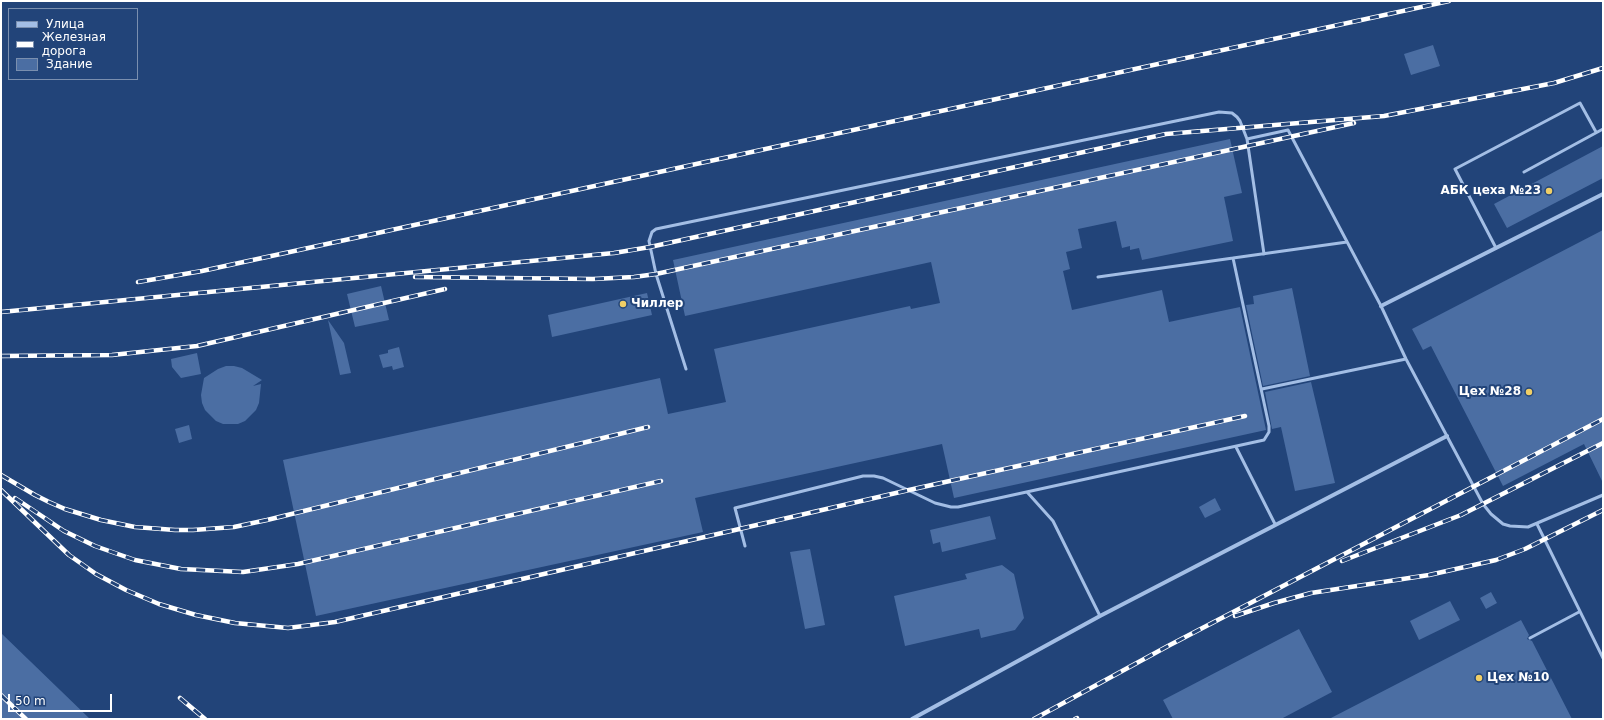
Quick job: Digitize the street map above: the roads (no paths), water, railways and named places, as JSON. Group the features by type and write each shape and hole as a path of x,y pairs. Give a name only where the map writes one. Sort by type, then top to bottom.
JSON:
{"street":[{"path":"1380,306 1603,194"},
{"path":"912,719 1100,616 1447,436"}],"lane":[{"path":"1496,248 1455,170 1580,102 1596,132"},
{"path":"686,369 656,274 649,241 652,232 656,229 1219,112 1232,113 1237,117 1247,139 1264,254"},
{"path":"1524,172 1603,129"},
{"path":"1247,139 1288,130 1406,359 1483,504 1490,514 1503,524 1510,526 1528,526 1537,524 1603,495"},
{"path":"1098,277 1347,242"},
{"path":"744,546 735,508 863,476 883,478 935,503 950,507 958,507 1264,440 1270,432 1269,426 1233,258"},
{"path":"1262,389 1406,359"},
{"path":"1236,447 1275,524"},
{"path":"1027,492 1053,521 1100,616"},
{"path":"1537,524 1579,612 1603,658"},
{"path":"1530,638 1579,612"}],"railway":[{"path":"138,282 202,271 1449,1"},
{"path":"1,312 614,253 650,247 1166,134 1384,116 1554,83 1603,68"},
{"path":"415,277 593,279 634,277 656,274 1354,123"},
{"path":"1,356 112,355 197,346 445,289"},
{"path":"1,490 69,555 96,574 126,590 159,604 196,615 235,623 288,628 335,622 909,490 1245,416"},
{"path":"1034,719 1168,646 1603,419"},
{"path":"1,475 49,502 65,509 101,520 135,527 175,530 234,527 648,427"},
{"path":"1342,561 1461,515 1603,443"},
{"path":"15,498 64,531 95,546 135,560 181,569 243,572 298,564 661,481"},
{"path":"1235,616 1311,593 1429,575 1496,560 1525,549 1603,510"},
{"path":"1,695 26,719"},
{"path":"180,698 205,719"}],"place":[{"name":"АБК цеха №23","path":"1549,191"},
{"name":"Чиллер","path":"623,304"},
{"name":"Цех №28","path":"1529,392"},
{"name":"Цех №10","path":"1479,678"}]}
